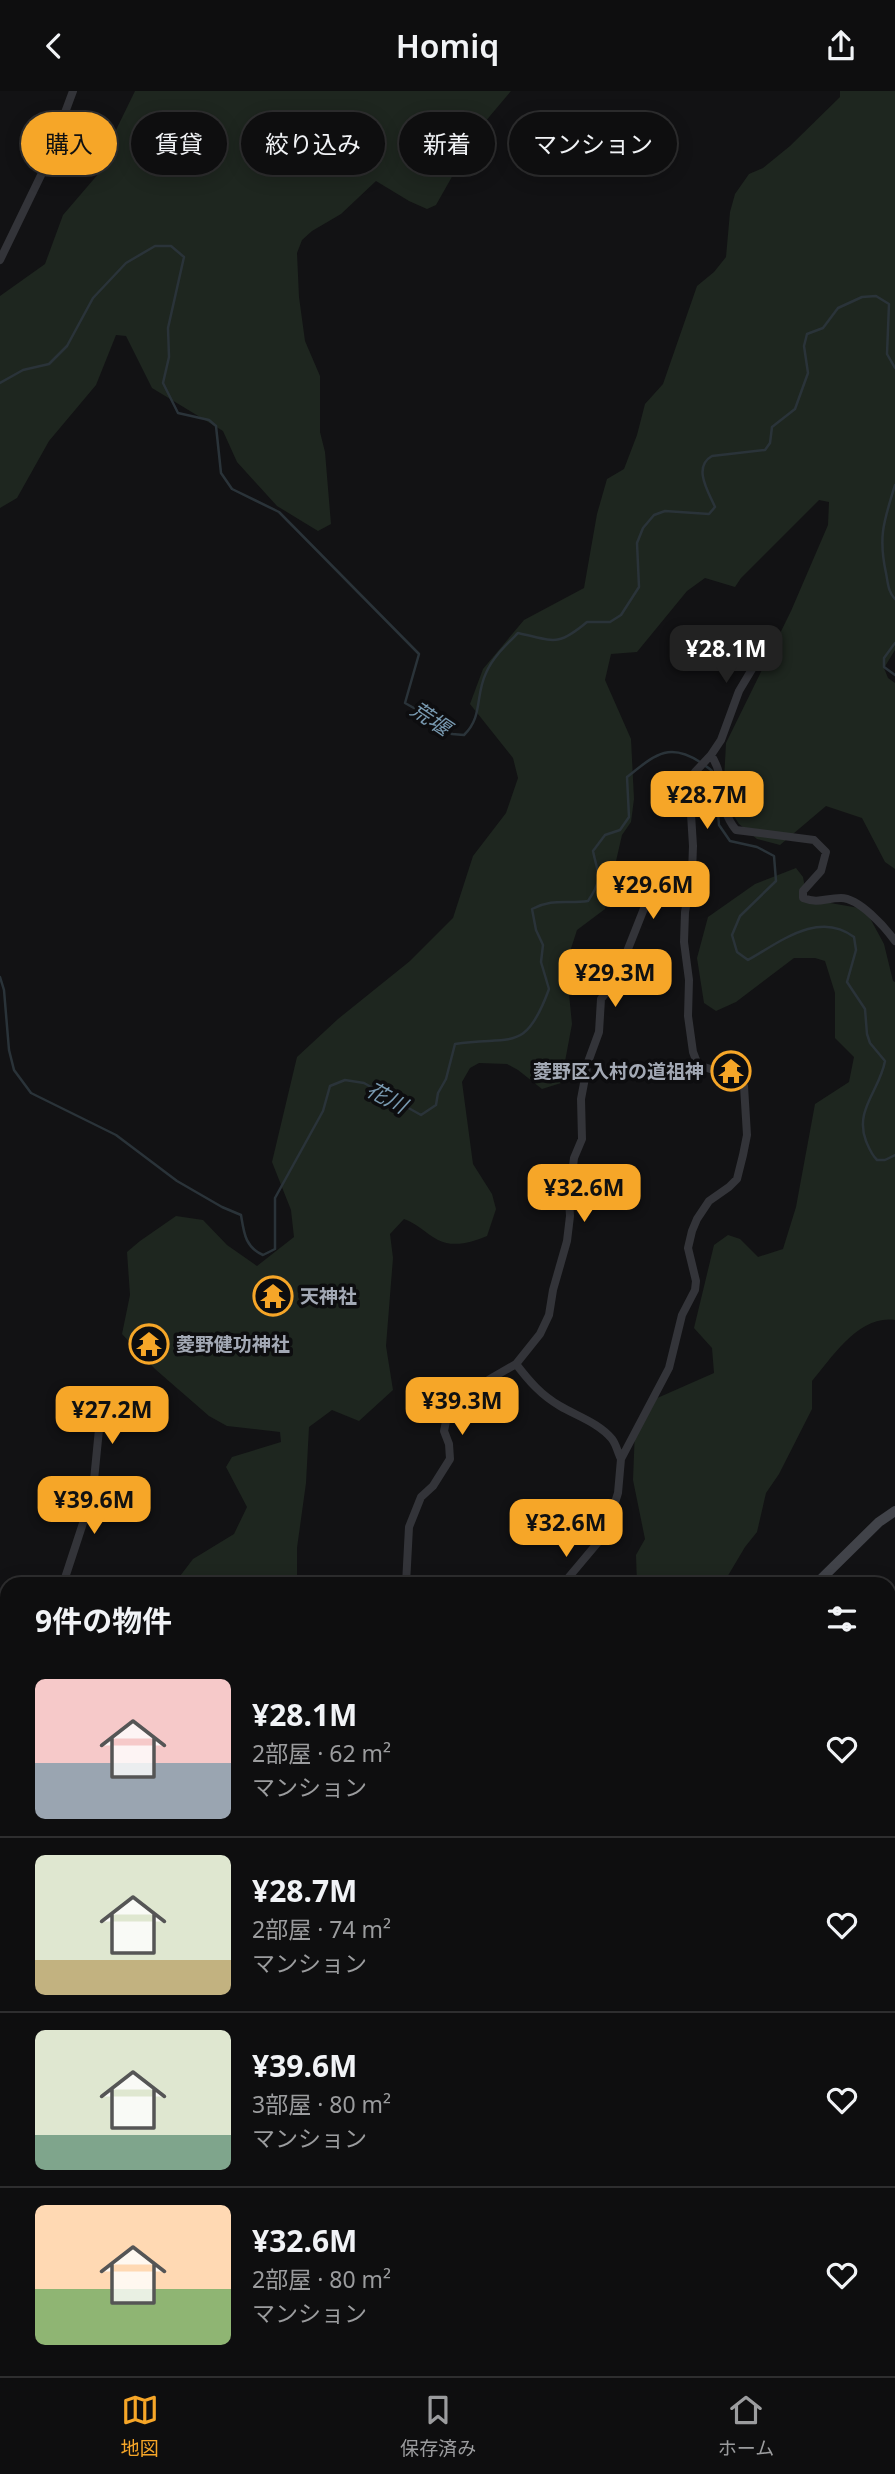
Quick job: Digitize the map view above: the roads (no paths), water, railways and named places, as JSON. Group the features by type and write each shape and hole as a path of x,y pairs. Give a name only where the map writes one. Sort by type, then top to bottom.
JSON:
{"main road":[{"path":"823,1577 879,1522 895,1511"}],"street":[{"path":"0,260 44,169 74,91"},
{"path":"569,1577 605,1534 618,1493 621,1459 668,1368 682,1315 695,1290 696,1281 688,1248 696,1219 709,1201 737,1179 747,1135 744,1086 738,1078 698,1065 694,1052 688,1016 689,980 684,942 692,873 690,798 695,772 721,740 739,691 773,634"},
{"path":"711,755 722,777 724,812 736,830 814,840 826,852 821,871 803,891 803,898 814,902 842,898 852,900 884,925 895,941"},
{"path":"406,1577 409,1527 421,1497 433,1486 450,1458 444,1431 448,1412 490,1379 516,1363 540,1334 549,1315 566,1241 574,1159 582,1139 582,1099 588,1062 599,1032 601,999 621,974 645,905 653,901 687,898"},
{"path":"516,1363 539,1391 562,1408 582,1415 612,1439 621,1459"},
{"path":"65,1577 94,1480 101,1409"}],"waterway":[{"name":"荒堰","path":"0,383 23,370 49,364 67,346 93,298 126,263 155,246 171,246 184,257 168,328 169,357 163,383 178,413 209,420 216,426 221,473 232,489 279,512 419,654 405,703 435,720 452,734 464,735 474,721 489,667 518,633 548,640 562,639 587,622 610,622 621,615 639,587 637,543 643,528 654,515 665,511 709,514 715,507 704,480 703,467 706,461 712,456 765,450 770,443 772,427 795,409 808,373 804,346 807,334 823,328 838,308 862,297 876,296 889,304 887,354 895,368"},
{"name":"荒堰","path":"895,485 882,538 888,584 895,599"},
{"name":"荒堰","path":"895,643 884,658 884,667 895,675"},
{"name":"花川","path":"0,977 14,1070 31,1093 116,1135 177,1181 241,1215 249,1244 263,1255 275,1249 275,1198 323,1111 330,1086 345,1080 364,1083 421,1115 436,1105 455,1044 514,1038 532,1024 549,989 541,962 543,945 536,930 532,909 553,902 588,901 598,881 593,851 605,835 620,830 629,817 627,777 654,757 670,752 689,756 709,768 716,777"},
{"name":"花川","path":"716,789 717,780"},
{"name":"花川","path":"716,789 719,825 730,841 757,847 774,856 776,881 740,916 732,935 737,952 748,960 786,938 814,928 841,929 854,937 856,950 847,982 865,1009 870,1043 885,1061 865,1110 863,1130 869,1149 877,1160 885,1160 895,1155"}],"place":[{"name":"菱野区入村の道祖神","path":"731,1071"},
{"name":"天神社","path":"273,1296"},
{"name":"菱野健功神社","path":"149,1344"}]}
